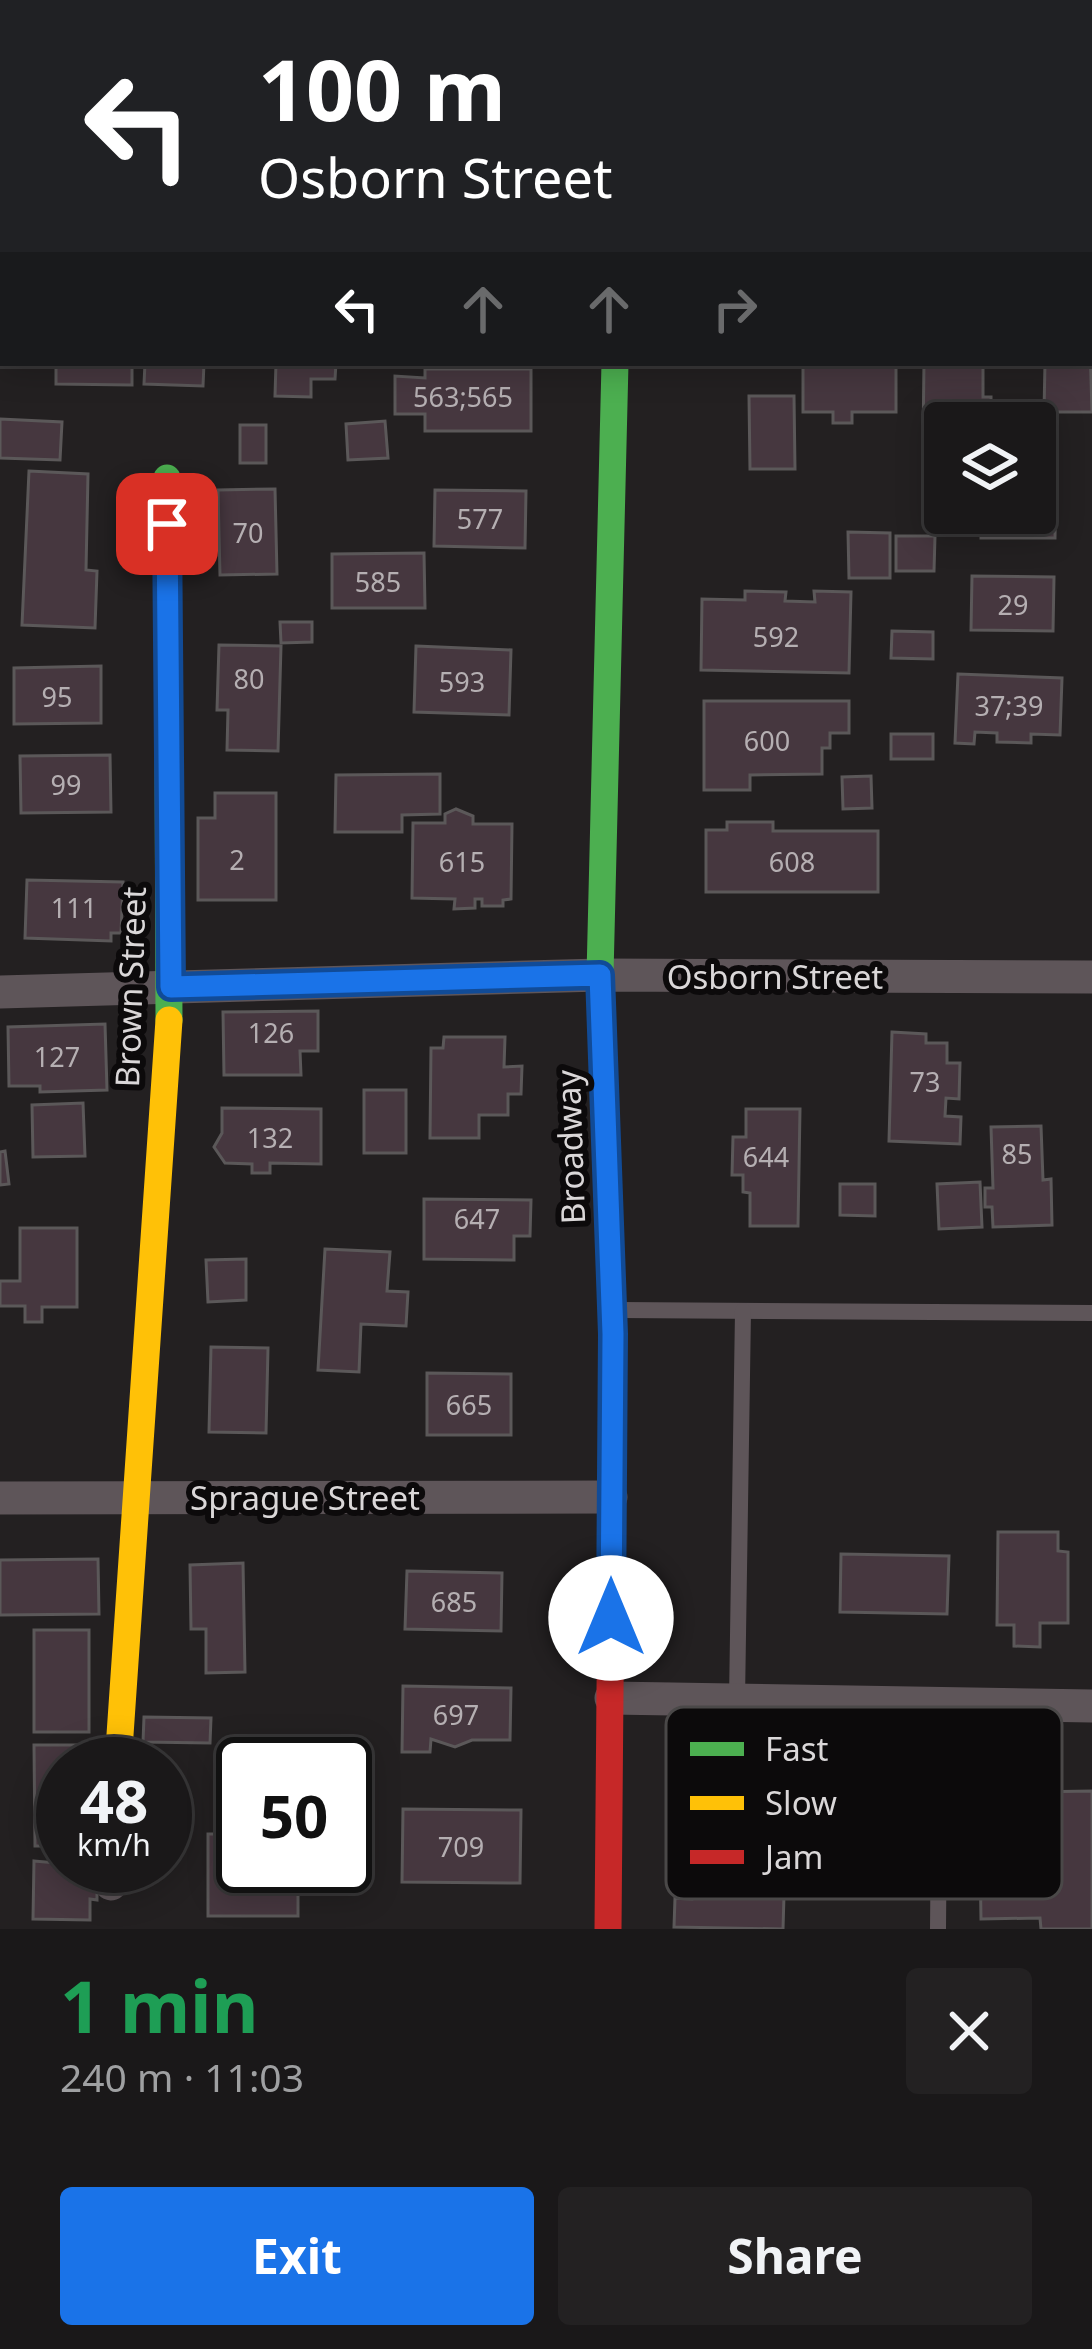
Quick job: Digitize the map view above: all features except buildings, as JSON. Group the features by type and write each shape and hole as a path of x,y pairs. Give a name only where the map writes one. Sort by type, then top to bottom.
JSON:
{"main road":[{"name":"Broadway","path":"608,1929 612,1310 600,975 615,366"},
{"name":"Brown Street","path":"120,1737 171,987 167,478"}],"street":[{"name":"Osborn Street","path":"0,992 600,975 1092,977"},
{"name":"Sprague Street","path":"0,1498 611,1497"},
{"path":"611,1698 1092,1706"}],"lane":[{"path":"612,1310 1092,1313"},
{"path":"737,1700 743,1311"},
{"path":"940,1703 940,1707"},
{"path":"938,1899 938,1929"}],"traffic: fast":[{"path":"606,1133 600,975 615,366"},
{"path":"167,478 169,1020"}],"traffic: slow":[{"path":"120,1737 169,1020"}],"traffic: jam":[{"path":"606,1133 613,1334 608,1929"}],"route":[{"path":"167,524 171,987 600,975 613,1334 611,1618"}]}
